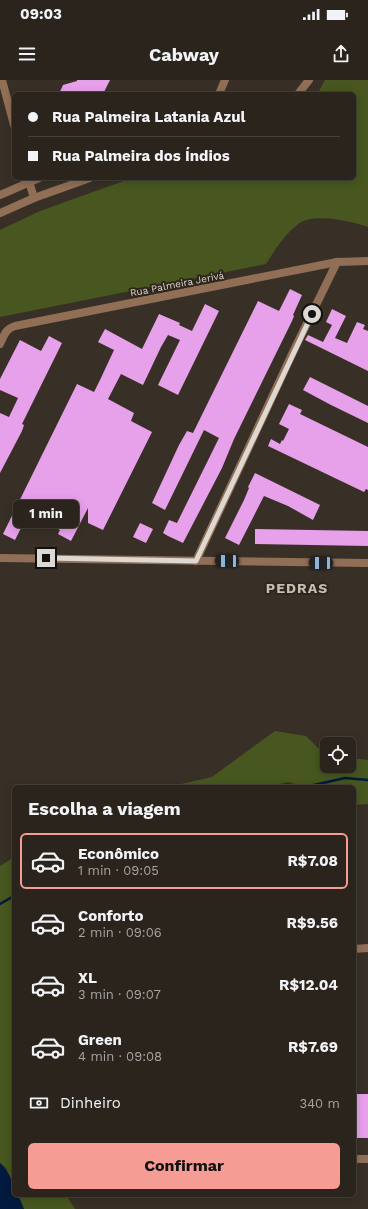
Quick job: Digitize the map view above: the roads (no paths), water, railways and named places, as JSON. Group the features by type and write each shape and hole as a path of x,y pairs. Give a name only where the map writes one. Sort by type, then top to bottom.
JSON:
{"street":[{"path":"2,80 12,118"},
{"path":"220,92 225,80"},
{"path":"300,92 309,80"},
{"path":"0,195 29,180 34,198"},
{"path":"0,213 34,198 84,180"},
{"name":"Rua Palmeira Jerivá","path":"0,344 9,328 15,326 337,262 368,261"},
{"path":"196,561 337,262"},
{"path":"0,558 368,564"},
{"path":"356,949 368,948"},
{"path":"356,1159 368,1159"}],"water":[{"path":"0,1163 8,1173 12,1182 12,1197 19,1197 24,1209 0,1209"}],"waterway":[{"path":"314,785 345,778 368,780"},
{"path":"0,904 12,897"}],"district":[{"name":"PEDRAS","path":"297,588"}]}
